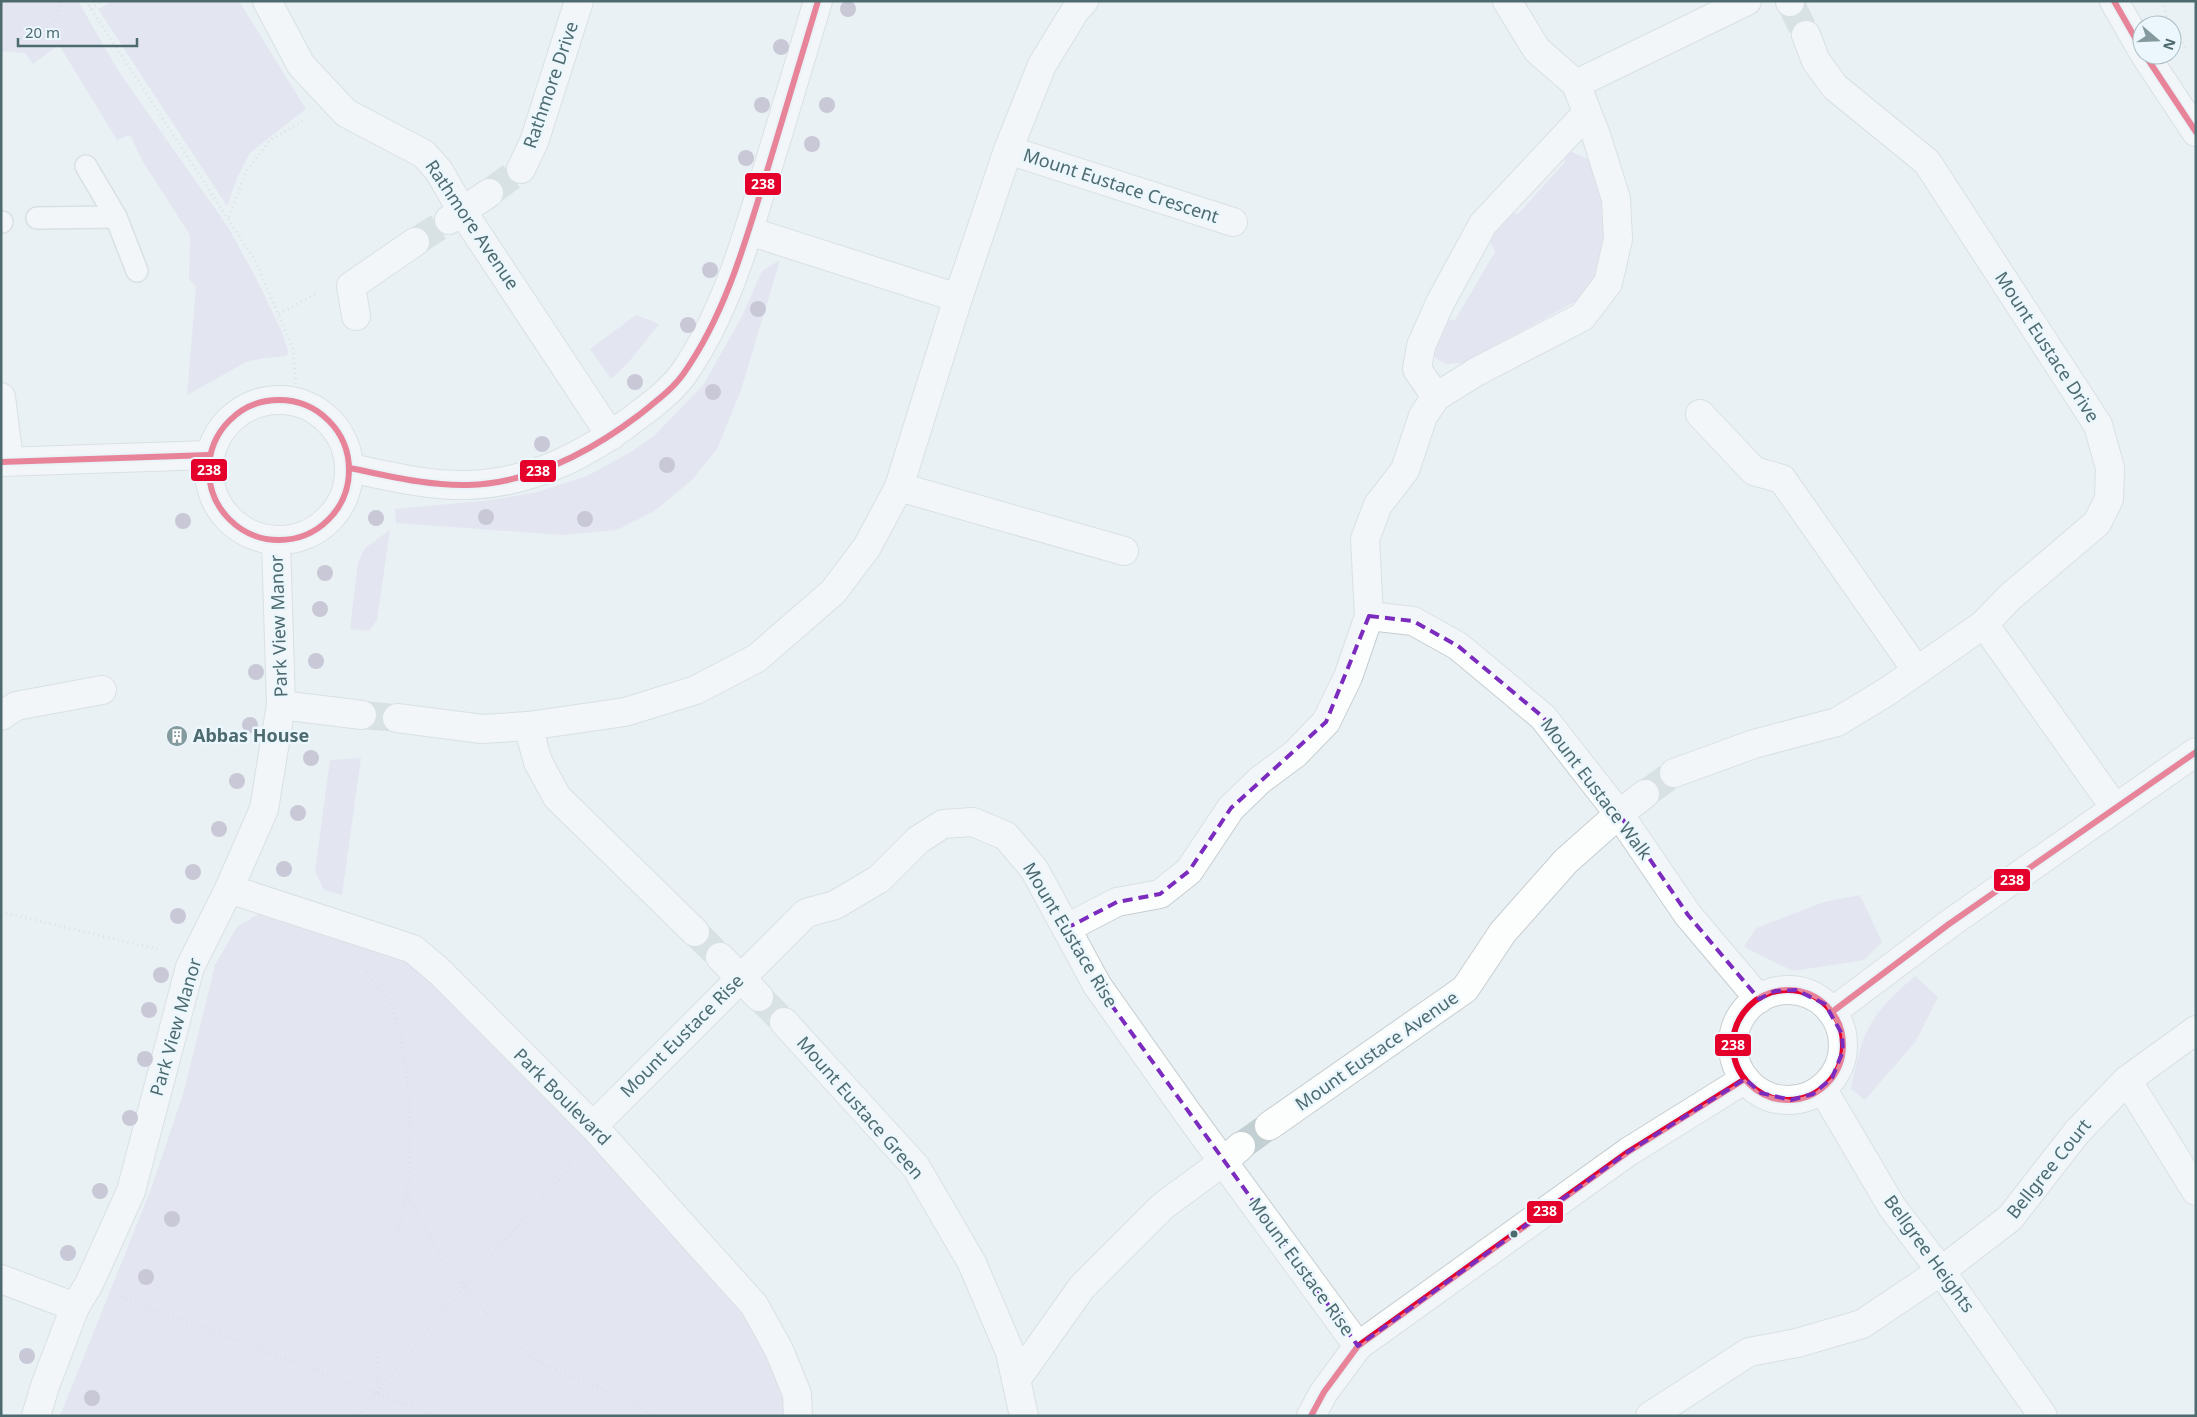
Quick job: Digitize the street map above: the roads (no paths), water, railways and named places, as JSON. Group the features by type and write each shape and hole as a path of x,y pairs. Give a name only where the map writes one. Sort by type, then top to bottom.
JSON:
{"street":[{"name":"Rathmore Avenue","path":"267,1 301,65 336,102 353,117 424,154 439,171 455,216 611,436"},
{"name":"Rathmore Drive","path":"521,169 534,142 579,1"},
{"path":"350,468 423,483 468,485 520,479 563,464 611,436 652,405 683,374 715,318 749,231 818,1"},
{"name":"Mount Eustace Crescent","path":"397,718 482,729 528,726 625,712 696,690 757,658 833,592 866,547 899,487 958,298 1008,150 1042,65 1075,11 1084,1"},
{"path":"1068,928 1117,902 1160,894 1189,871 1231,808 1260,780 1295,754 1326,722 1348,676 1369,616 1365,538 1378,505 1405,470 1423,416 1436,397 1476,372 1582,317 1608,283 1618,238 1616,199 1587,113 1576,84 1537,50 1507,1"},
{"path":"1576,84 1747,1"},
{"path":"2114,1 2132,32"},
{"name":"Mount Eustace Drive","path":"1674,773 1754,744 1836,722 1888,691 1984,624 2010,597 2097,523 2109,499 2110,468 2098,425 1927,162 1835,87 1816,61 1806,35"},
{"path":"2152,65 2196,132"},
{"path":"1436,397 1418,369 1421,346 1440,303 1483,224 1587,113"},
{"name":"Mount Eustace Crescent","path":"1008,150 1233,222"},
{"path":"455,216 489,193"},
{"path":"749,231 958,298"},
{"path":"356,316 351,286 414,242"},
{"path":"1,397 5,461 209,455"},
{"path":"274,399 297,401 318,410 335,425 346,446 350,468 346,491 336,512 320,528 299,538 276,541 252,536 231,523 216,503 208,480 209,455 218,434 232,416 252,404 274,399"},
{"path":"1700,414 1754,471 1782,479 1917,671"},
{"path":"899,487 1124,551"},
{"name":"Park View Manor","path":"36,1416 44,1386 75,1307 89,1284 131,1191 194,959 229,889 264,809 281,704 276,541"},
{"name":"Mount Eustace Walk","path":"1369,616 1413,621 1458,646 1543,717 1619,814 1688,915 1759,998"},
{"path":"1984,624 2115,808"},
{"path":"1,716 16,706 102,690"},
{"path":"281,704 362,714"},
{"path":"528,726 538,762 557,797 695,932"},
{"path":"1832,1012 1949,924 2196,752"},
{"path":"1619,814 1645,794"},
{"name":"Mount Eustace Avenue","path":"1269,1126 1466,989 1503,932 1566,860 1619,814"},
{"name":"Mount Eustace Rise","path":"593,1126 806,913 835,905 879,878 918,840 943,824 973,822 1006,836 1034,869 1068,928 1097,985 1189,1115 1233,1153 1358,1346"},
{"name":"Park Boulevard","path":"229,889 413,948 438,971 593,1126 754,1305 779,1350 796,1394 798,1416"},
{"path":"720,957 759,997"},
{"path":"1796,990 1818,998 1832,1012 1842,1034 1843,1051 1839,1066 1832,1078 1822,1088 1802,1098 1780,1099 1761,1093 1745,1079 1738,1068 1734,1056 1734,1033 1744,1012 1759,998 1775,991 1796,990"},
{"name":"Mount Eustace Green","path":"784,1022 916,1167 972,1263 1010,1352 1024,1416"},
{"name":"Bellgree Court","path":"1650,1416 1749,1352 1797,1343 1862,1324 1941,1271 2010,1218 2077,1132 2128,1080 2196,1030"},
{"path":"1311,1416 1324,1392 1358,1346 1628,1152 1745,1079"},
{"path":"2128,1080 2196,1191"},
{"name":"Bellgree Heights","path":"1822,1088 1892,1208 1941,1271 2043,1416"},
{"path":"1016,1380 1082,1287 1163,1206 1233,1153"},
{"path":"1,1279 75,1307"}],"lane":[{"path":"86,166 116,217 137,271"},
{"path":"37,218 116,217"}],"tunnel":[{"path":"1790,2 1806,35"},
{"path":"489,193 521,169"},
{"path":"415,242 448,221"},
{"path":"362,715 397,718"},
{"path":"1645,794 1674,773"},
{"path":"695,932 720,957"},
{"path":"759,997 784,1022"},
{"path":"1241,1146 1269,1126"}],"place":[{"name":"Abbas House","path":"177,736"}]}
